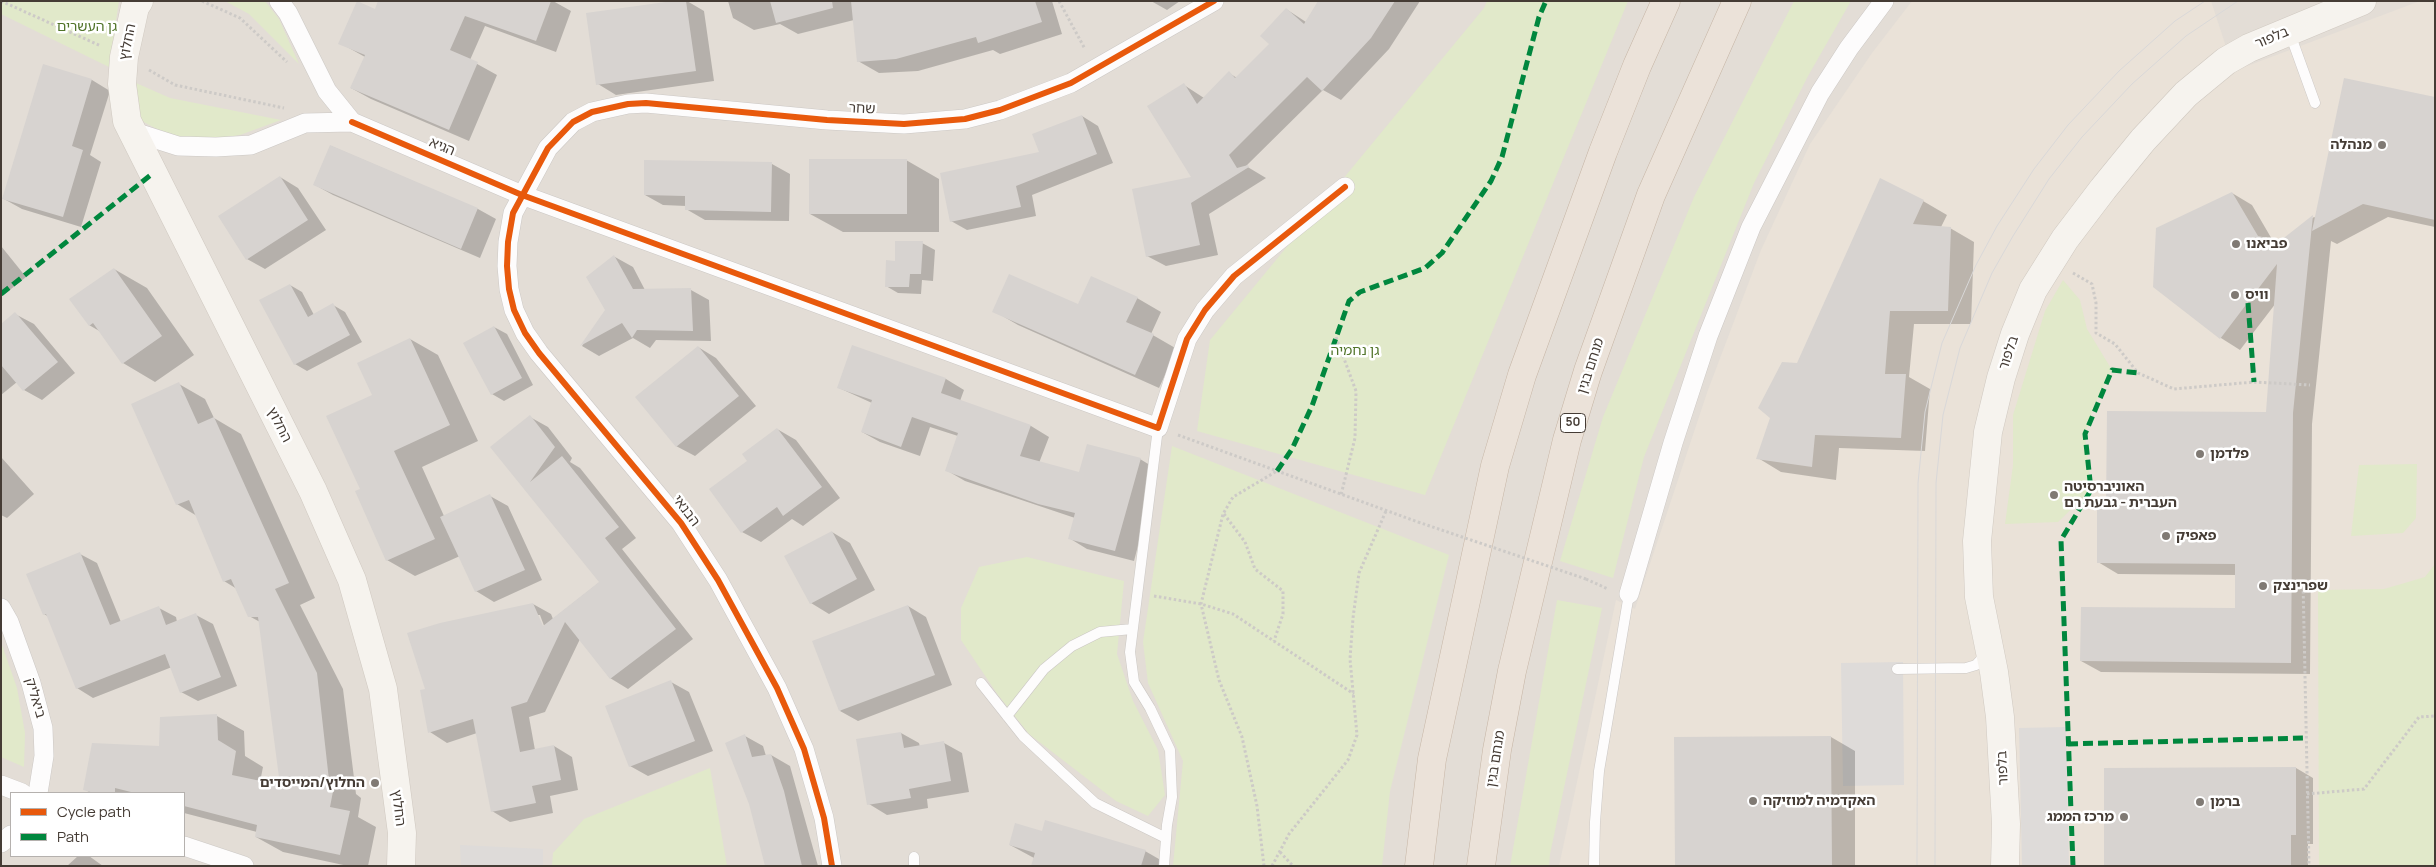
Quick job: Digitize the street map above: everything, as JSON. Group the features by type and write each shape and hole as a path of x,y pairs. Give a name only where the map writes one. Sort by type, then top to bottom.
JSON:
{"highway":[{"path":"1420,866 1432,759 1457,631 1495,466 1522,374 1603,152 1637,66 1666,1"},
{"name":"מנחם בגין","path":"1481,866 1497,750 1512,671 1567,440 1588,371 1651,195 1737,1"}],"street":[{"name":"החלוץ","path":"139,1 135,8 124,57 122,84 126,121 313,491 352,580 383,689 402,833 400,866"},
{"name":"הגיא","path":"279,1 288,13 327,91 352,122"},
{"name":"שחר","path":"522,195 548,148 573,122 592,112 646,103 827,120 925,124 964,119 1000,110 1071,83 1214,1"},
{"path":"1629,594 1672,443 1708,336 1751,227 1820,93 1849,48 1884,1"},
{"name":"בלפור","path":"2005,866 2003,759 1997,690 1979,596 1977,541 1988,432 2001,378 2015,334 2033,290 2052,260 2109,182 2143,140 2186,94 2226,61 2249,48 2362,1"},
{"name":"הגיא","path":"131,131 178,146 216,147 251,145 305,123 352,122 522,195 1158,428"},
{"path":"1158,428 1186,339 1205,310 1234,276 1345,187"},
{"name":"הבנאי","path":"522,195 513,213 508,242 509,290 514,310 525,332 539,353 681,523 718,580 777,688 804,749 824,818 832,866"},
{"name":"ביאליק","path":"1,608 9,622 32,683 44,728 44,756 38,792"},
{"path":"1,785 19,792"},
{"path":"185,846 244,866"}],"lane":[{"path":"2289,30 2316,103"},
{"path":"1158,428 1130,652 1134,682 1150,708 1170,750 1172,797 1164,866"},
{"path":"1594,866 1599,771 1629,594"},
{"path":"1007,716 1044,668 1072,646 1100,632 1132,629"},
{"path":"1897,669 1966,668 1976,665 1982,660 1989,645"},
{"path":"1966,668 1984,676 1997,690"},
{"path":"981,683 1023,736 1095,804 1166,838"}],"path":[{"path":"202,1 240,18 289,64"},
{"path":"1059,1 1096,70"},
{"path":"2,2 124,57 175,84 286,108"},
{"path":"2052,260 2092,284 2096,303 2096,333 2115,344 2138,373 2174,389 2254,382 2310,385"},
{"path":"1336,337 1356,391 1355,438 1341,495"},
{"path":"1158,428 1386,511 1586,579"},
{"path":"1264,866 1257,806 1242,738 1219,680 1201,604 1224,514 1233,497 1277,471"},
{"path":"1272,866 1289,834 1348,760 1357,736 1350,659 1360,573 1386,511"},
{"path":"1224,514 1245,542 1254,570 1283,592 1283,614 1274,642"},
{"path":"2303,581 2309,866"},
{"path":"1137,592 1201,604 1233,614 1354,695"},
{"path":"2307,794 2364,789 2419,717 2435,716"},
{"path":"1280,852 1293,866"}],"shaded area":[{"path":"1,1 2435,1 2435,866 1,866"},
{"name":"האוניברסיטה העברית - גבעת רם","path":"1912,1 2211,1 2234,71 2420,1 2435,1 2435,866 1559,866 1616,600 1635,609 1708,390 1761,250 1810,144 1872,53"},
{"path":"1903,662 1904,785 1843,786 1841,663"},
{"path":"2066,727 2069,866 2022,866 2019,728"},
{"path":"460,845 543,849 543,866 461,866"}],"green space":[{"name":"גן העשרים","path":"1,1 119,1 109,67 1,14"},
{"path":"225,1 265,1 279,19 299,64 249,14"},
{"name":"גן נחמיה","path":"1487,1 1628,1 1425,495 1197,431 1210,340 1484,8"},
{"path":"1794,1 1851,1 1808,76 1754,183 1644,457 1613,578 1560,561 1603,417 1694,197"},
{"path":"136,83 170,98 281,120 240,135 208,140 172,137 140,120"},
{"path":"2063,280 2080,300 2087,329 2112,370 2094,406 2085,434 2091,490 2058,522 2005,524 2013,465 2013,415 2045,311"},
{"path":"1172,446 1449,555 1390,791 1382,866 1173,866 1183,761 1148,683 1143,642"},
{"path":"2417,464 2416,518 2403,533 2351,536 2359,465"},
{"path":"1027,557 1124,581 1117,654 1133,701 1158,750 1165,795 1148,816 1116,801 1029,734 998,695 961,640 961,608 979,567"},
{"path":"2435,564 2435,866 2319,866 2318,590 2384,589 2425,577"},
{"path":"1557,600 1602,608 1549,866 1510,866"},
{"path":"1,642 17,688 25,733 24,767 1,757"},
{"path":"710,768 727,866 552,866 553,853 584,819"}],"building":[{"path":"357,1 375,9 378,1 551,1 536,41 465,16 450,50 478,62 449,130 350,88 365,55 338,44"},
{"path":"673,1 686,1 696,71 596,85 586,13"},
{"path":"770,1 832,1 833,8 776,23"},
{"path":"851,1 1035,1 1042,22 978,43 976,37 896,59 857,62"},
{"path":"1318,1 1395,1 1371,38 1322,91 1307,77 1229,155 1237,168 1248,165 1249,167 1191,203 1200,245 1146,257 1132,189 1191,177 1147,106 1184,83 1197,104 1229,71 1235,78 1269,44 1260,36 1286,8 1304,24"},
{"path":"43,64 92,79 72,146 83,150 63,217 2,199"},
{"name":"מנהלה","path":"2344,78 2435,97 2435,220 2363,204 2312,231"},
{"path":"1082,115 1097,154 1016,186 1021,207 950,222 940,173 1039,152 1032,134"},
{"path":"330,145 478,208 461,249 313,185"},
{"path":"809,159 907,159 907,214 809,214"},
{"path":"644,160 772,162 771,212 685,210 685,196 644,195"},
{"path":"280,176 308,220 246,260 218,216"},
{"path":"1880,178 1924,200 1913,224 1951,227 1948,311 1890,311 1885,374 1906,374 1901,438 1815,435 1812,467 1756,459 1770,418 1758,408 1782,362 1797,363"},
{"path":"2232,192 2258,236 2280,241 2313,215 2293,413 2291,663 2080,661 2081,607 2235,608 2235,564 2097,563 2097,508 2106,508 2107,411 2266,412 2277,264 2220,339 2153,287 2156,228"},
{"path":"895,241 923,241 921,274 910,274 909,287 885,287 886,260 895,261"},
{"path":"614,255 633,289 691,288 693,331 637,330 632,338 622,323 580,346 605,310 586,277"},
{"path":"114,268 162,336 122,364 93,323 89,326 69,299"},
{"path":"1009,274 1078,304 1091,276 1138,297 1126,322 1154,334 1135,375 992,312"},
{"path":"290,284 308,317 333,303 350,335 294,365 259,300"},
{"path":"15,312 58,362 23,391 1,365 1,324"},
{"path":"494,326 522,378 491,395 463,343"},
{"path":"410,338 450,425 394,451 435,539 386,561 355,491 360,489 326,416 372,395 357,363"},
{"path":"852,345 946,378 941,393 1031,425 1020,456 1079,472 1087,444 1141,458 1115,551 1068,539 1075,513 1038,504 945,471 958,433 912,417 901,447 861,432 872,400 837,388"},
{"path":"698,346 739,396 676,447 635,397"},
{"path":"179,382 198,424 214,417 289,583 275,589 317,673 329,780 335,781 330,807 350,811 340,855 255,837 257,825 185,806 185,792 131,792 115,788 115,792 90,792 83,790 92,743 159,746 160,717 217,714 218,740 236,751 232,775 280,785 258,617 248,617 231,579 223,582 189,500 176,505 131,404"},
{"path":"530,415 555,447 530,482 562,456 619,527 605,538 676,629 610,679 565,622 527,702 511,707 520,752 554,745 561,780 532,786 536,803 491,812 473,719 428,733 420,690 425,689 407,633 440,623 533,603 543,626 599,582 490,447"},
{"path":"777,428 822,487 783,516 777,507 741,533 709,489 747,461 742,454"},
{"path":"490,494 525,570 475,592 440,517"},
{"path":"832,531 857,579 810,604 784,556"},
{"path":"80,552 110,625 159,606 166,625 196,613 221,677 180,693 165,654 76,689 46,614 43,615 26,574"},
{"path":"908,605 935,675 839,711 812,641"},
{"path":"671,680 695,741 629,767 605,706"},
{"path":"901,732 904,748 944,741 951,781 909,789 911,798 867,805 856,739"},
{"path":"745,734 752,757 771,754 784,791 802,866 765,866 749,804 725,743"},
{"name":"האקדמיה למוזיקה","path":"1831,736 1832,866 1675,866 1674,737"},
{"name":"ברמן","path":"2296,767 2296,835 2291,835 2291,866 2104,866 2104,768"},
{"path":"1045,820 1146,850 1141,866 1031,866 1035,853 1009,845 1015,823 1042,831"}],"tram line":[{"path":"1917,866 1918,483 1925,412 1942,343 1976,265 1997,226 2034,169 2068,125 2119,71 2175,21 2205,1"},
{"path":"1935,866 1936,483 1943,415 1960,348 1992,273 2013,236 2049,179 2082,137 2132,84 2186,36 2238,1"}],"marked path":[{"path":"1277,471 1292,449 1312,406 1349,301 1360,292 1425,268 1442,253 1491,181 1502,157 1539,17 1546,1"},
{"path":"1,294 152,174"},
{"path":"2248,303 2254,382"},
{"path":"2073,866 2061,540 2091,490 2085,434 2112,370 2138,373"},
{"path":"2068,744 2306,738"}],"cycle path":[{"path":"832,866 824,818 804,749 777,688 718,580 681,523 539,353 525,333 514,310 509,289 507,266 508,242 513,213 548,148 573,122 592,112 628,104 646,103 827,120 904,124 965,119 1000,110 1071,83 1214,1"},
{"path":"352,122 522,195 1158,428 1187,339 1205,310 1234,276 1345,187"}],"place":[{"name":"מנהלה","path":"2382,145"},
{"name":"פביאנו","path":"2236,244"},
{"name":"וויס","path":"2235,295"},
{"name":"פלדמן","path":"2200,454"},
{"name":"האוניברסיטה העברית - גבעת רם","path":"2054,495"},
{"name":"פאפיק","path":"2166,536"},
{"name":"שפרינצק","path":"2263,586"},
{"name":"החלוץ/המייסדים","path":"375,783"},
{"name":"האקדמיה למוזיקה","path":"1753,801"},
{"name":"ברמן","path":"2200,802"},
{"name":"מרכז הממג","path":"2124,817"}]}
